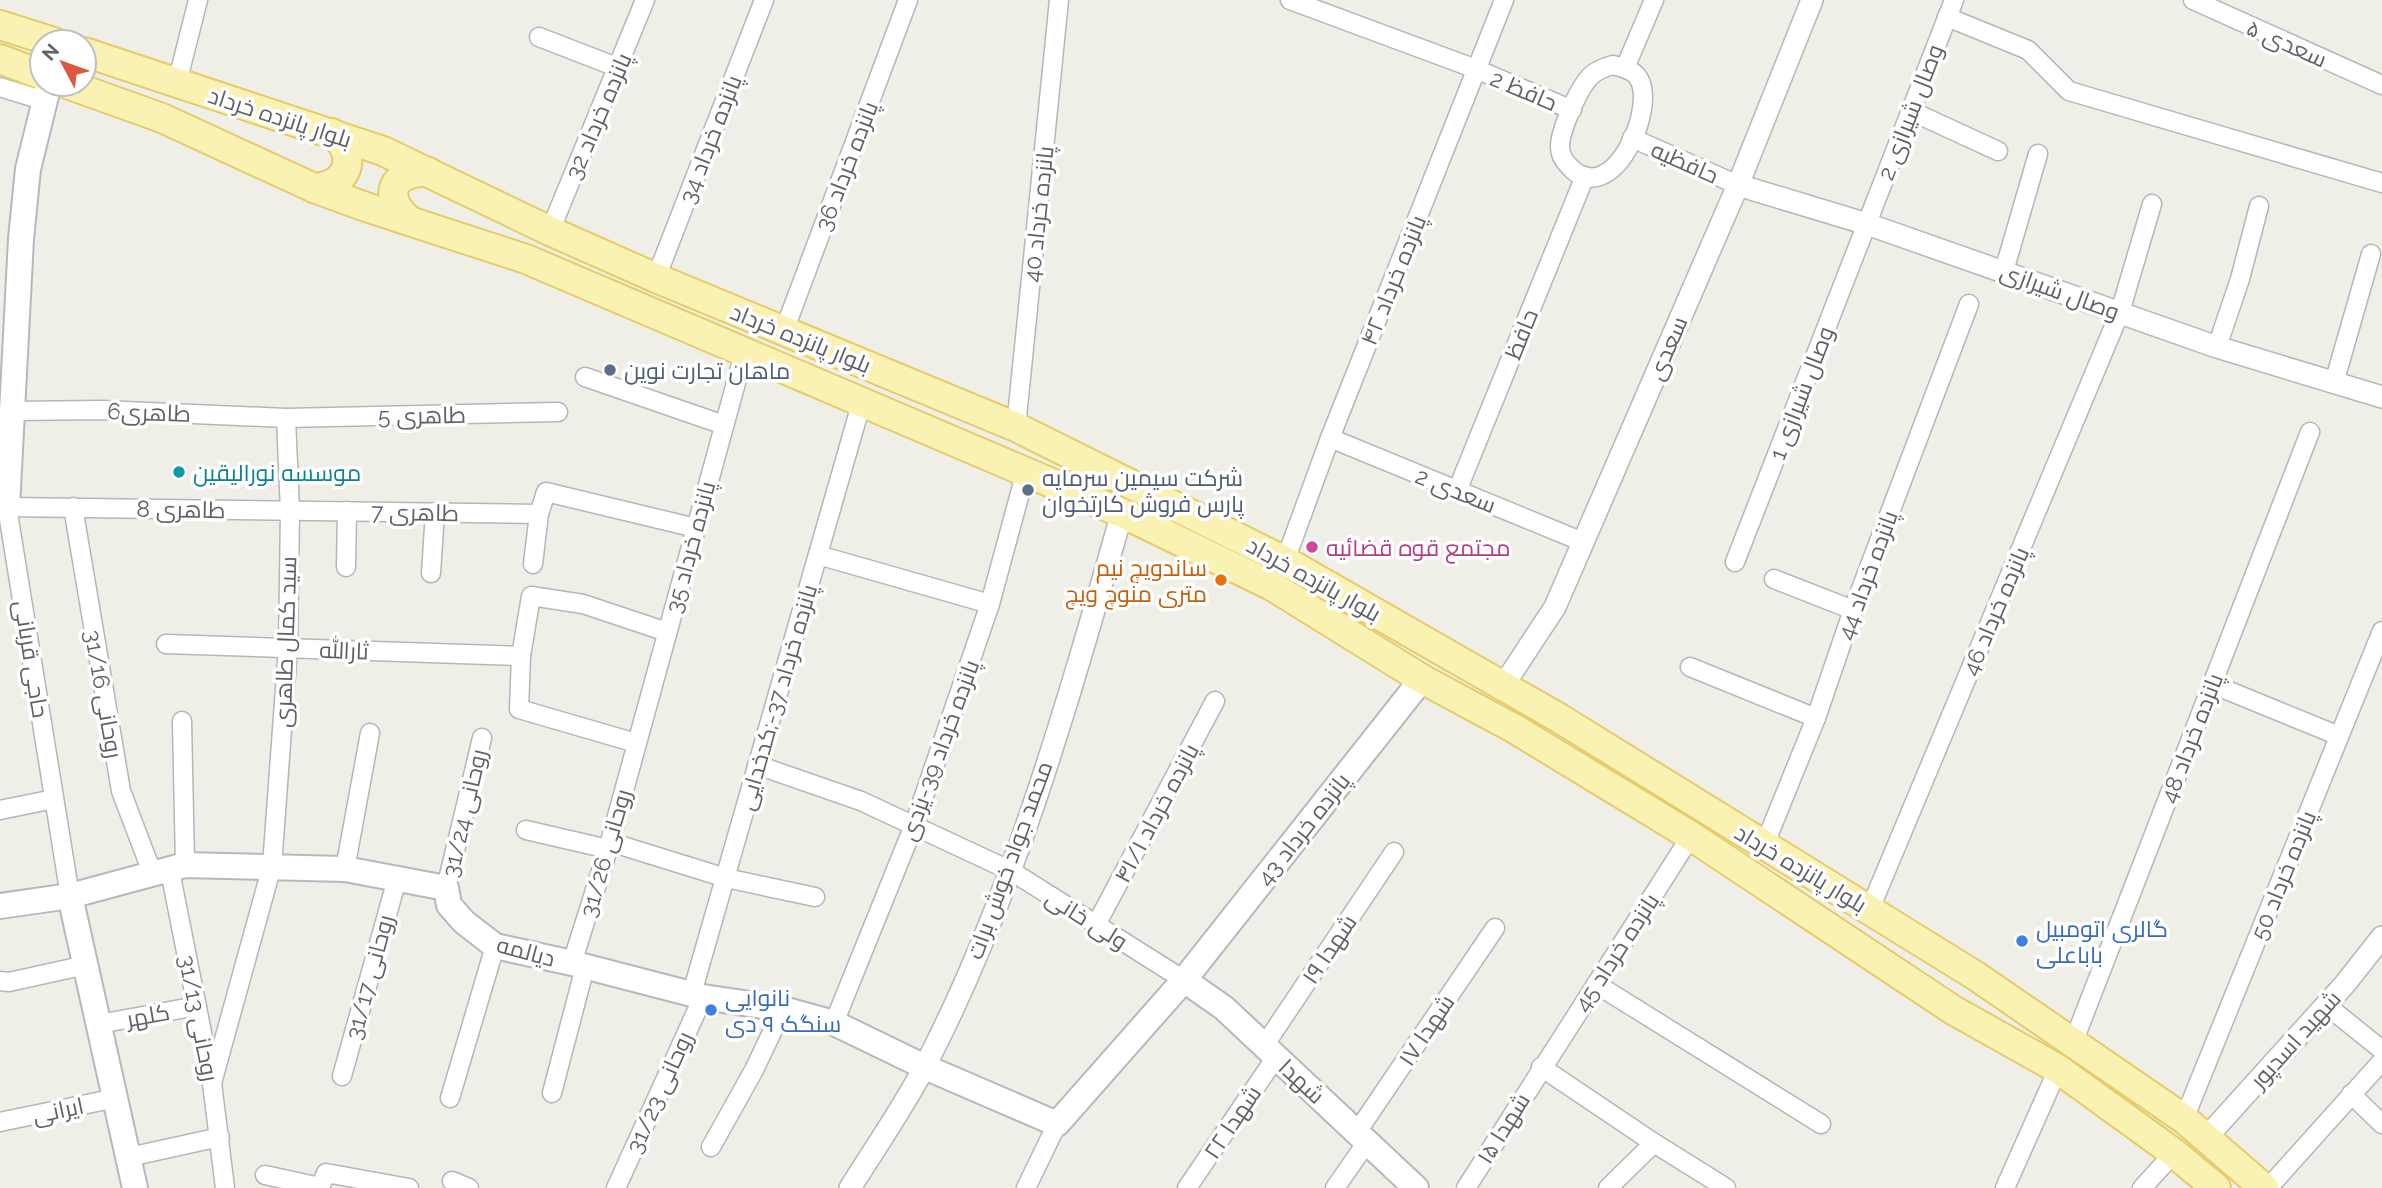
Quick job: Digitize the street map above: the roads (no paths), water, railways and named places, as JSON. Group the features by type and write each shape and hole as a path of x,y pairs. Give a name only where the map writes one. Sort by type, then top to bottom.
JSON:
{"main road":[{"path":"0,25 28,34"},
{"name":"بلوار پانزده خرداد","path":"98,57 383,151 656,278 1016,427 1285,561 1559,718 1976,976 2184,1119 2266,1188"},
{"name":"بلوار پانزده خرداد","path":"0,60 28,74"},
{"name":"حاجی قربانی","path":"7,507 5,439 12,411 27,169 48,98"},
{"name":"بلوار پانزده خرداد","path":"93,98 162,118 314,188 526,259 745,350 1122,513 1272,586 1422,679 1515,729 1691,836 1953,1010 2058,1069 2174,1153 2216,1188"},
{"path":"314,188 326,188 336,182 344,174 348,162 347,151 332,133"},
{"path":"409,220 397,210 393,195 398,180 412,171 428,172"},
{"name":"پانزده خرداد 43","path":"1057,1124 1184,980 1422,679"},
{"path":"0,906 70,896 169,870 272,866 345,869 446,888"},
{"name":"دیالمه","path":"446,888 449,905 464,922 495,946 698,995 783,1009 834,1023 925,1067 1057,1124"},
{"name":"حاجی قربانی","path":"70,896 135,1188"},
{"name":"شهدا","path":"1184,980 1224,1008 1416,1188"}],"street":[{"path":"177,83 198,0"},
{"name":"پانزده خرداد 32","path":"550,231 645,0"},
{"name":"پانزده خرداد 34","path":"656,278 764,0"},
{"name":"پانزده خرداد 36","path":"784,331 908,0"},
{"name":"پانزده خرداد 40","path":"1016,427 1059,0"},
{"name":"حافظ 2","path":"1290,0 1476,69 1572,110"},
{"name":"پانزده خرداد ۴۲","path":"1285,561 1330,438 1504,0"},
{"path":"1625,68 1654,0"},
{"name":"سعدی","path":"1503,686 1555,607 1738,186 1812,0"},
{"name":"سعدی ۵","path":"2193,0 2382,85"},
{"path":"1951,8 2028,50 2069,91 2382,183"},
{"name":"وصال شیرازی 2","path":"1867,224 1951,8"},
{"path":"539,37 619,68"},
{"path":"1613,65 1625,68 1635,74 1642,84 1641,114 1618,164 1597,178 1585,177 1573,171 1563,159 1560,146 1572,110 1591,75 1613,65"},
{"path":"0,87 28,86"},
{"path":"1911,111 1998,151"},
{"name":"حافظیه","path":"1632,138 1738,186"},
{"path":"2004,271 2038,154"},
{"name":"حافظ","path":"1457,491 1585,177"},
{"name":"وصال شیرازی","path":"1738,186 1867,224 2217,347 2382,397"},
{"name":"پانزده خرداد 46","path":"1870,909 2120,312 2152,204"},
{"path":"2217,347 2240,279 2259,206"},
{"name":"وصال شیرازی 1","path":"1735,562 1867,224"},
{"path":"2334,383 2371,254"},
{"name":"پانزده خرداد 44","path":"1764,846 1816,719 1853,610 1969,304"},
{"name":"پانزده خرداد 35","path":"636,743 745,350"},
{"path":"585,377 724,425"},
{"name":"پانزده خرداد 37-;کدخدایی","path":"698,995 757,765 862,401"},
{"name":"طاهری6","path":"12,411 102,410 286,418"},
{"name":"طاهری 5","path":"286,418 558,412"},
{"name":"سید کمال طاهری","path":"212,1083 272,866 288,648 290,511 286,418"},
{"name":"پانزده خرداد 48","path":"2073,1043 2310,432"},
{"name":"سعدی 2","path":"1330,438 1583,542"},
{"name":"پانزده خرداد 39-یزدی","path":"834,1023 914,825 990,604 1026,471"},
{"path":"533,564 539,514 546,492 696,528"},
{"name":"طاهری 8","path":"7,507 290,511"},
{"name":"حاجی قربانی","path":"7,507 70,896"},
{"name":"روحانی 31/16","path":"73,507 121,792 169,870"},
{"name":"طاهری 7","path":"290,511 539,514"},
{"path":"346,567 347,511"},
{"path":"431,573 435,512"},
{"name":"محمد جواد خوش برات","path":"850,1188 925,1067 1011,871 1087,635 1122,513"},
{"path":"818,555 990,604"},
{"path":"1774,579 1853,610"},
{"path":"636,743 519,709 521,656 531,596 583,604 667,632"},
{"name":"پانزده خرداد 50","path":"2184,1119 2382,631"},
{"name":"ثارالله","path":"166,644 521,656"},
{"path":"1690,667 1816,719"},
{"path":"2212,684 2339,736"},
{"name":"پانزده خرداد ۴۱/۱","path":"1096,925 1215,701"},
{"path":"169,870 182,722"},
{"path":"345,869 370,733"},
{"name":"روحانی 31/24","path":"446,888 482,738"},
{"name":"روحانی 31/26","path":"552,1093 578,965 636,743"},
{"name":"ولی خانی","path":"757,765 861,801 1011,871 1184,980"},
{"path":"0,810 54,799"},
{"path":"526,830 609,846 726,878 815,897"},
{"name":"پانزده خرداد 45","path":"1541,1068 1691,836"},
{"name":"شهدا ۱۹","path":"1270,1051 1394,852"},
{"name":"روحانی 31/13","path":"169,870 212,1083 225,1188"},
{"name":"روحانی 31/17","path":"342,1076 397,879"},
{"name":"شهدا ۱۷","path":"1335,1188 1362,1137 1495,928"},
{"name":"شهید اسدپور","path":"2206,1138 2326,1005 2382,937"},
{"path":"450,1098 495,946"},
{"path":"0,981 9,982 86,965"},
{"path":"1596,984 1821,1124"},
{"name":"روحانی 31/23","path":"616,1188 698,995"},
{"path":"2326,1005 2382,1051"},
{"name":"کلهر","path":"99,1024 197,1006"},
{"path":"711,1147 754,1070 783,1009"},
{"name":"شهدا ۲۲","path":"1187,1188 1270,1051"},
{"path":"2266,1188 2382,1061"},
{"path":"1541,1068 1726,1188"},
{"name":"شهدا ۱۵","path":"1465,1188 1541,1068"},
{"path":"2005,1188 2058,1069"},
{"path":"2351,1094 2382,1124"},
{"name":"ایرانی","path":"0,1122 116,1098"},
{"path":"1026,1188 1057,1124"},
{"path":"129,1157 220,1137"},
{"path":"1608,1188 1654,1143"},
{"path":"2142,1188 2174,1153"},
{"path":"265,1175 322,1183 409,1188"}],"place":[{"name":"ماهان تجارت نوین","path":"610,370"},
{"name":"موسسه نورالیقین","path":"179,472"},
{"name":"شرکت سیمین سرمایه پارس فروش کارتخوان","path":"1028,490"},
{"name":"مجتمع قوه قضائیه","path":"1312,547"},
{"name":"ساندویچ نیم متری منوچ ویچ","path":"1221,580"},
{"name":"گالری اتومبیل باباعلی","path":"2022,941"},
{"name":"نانوایی سنگک ۹ دی","path":"711,1010"}]}
